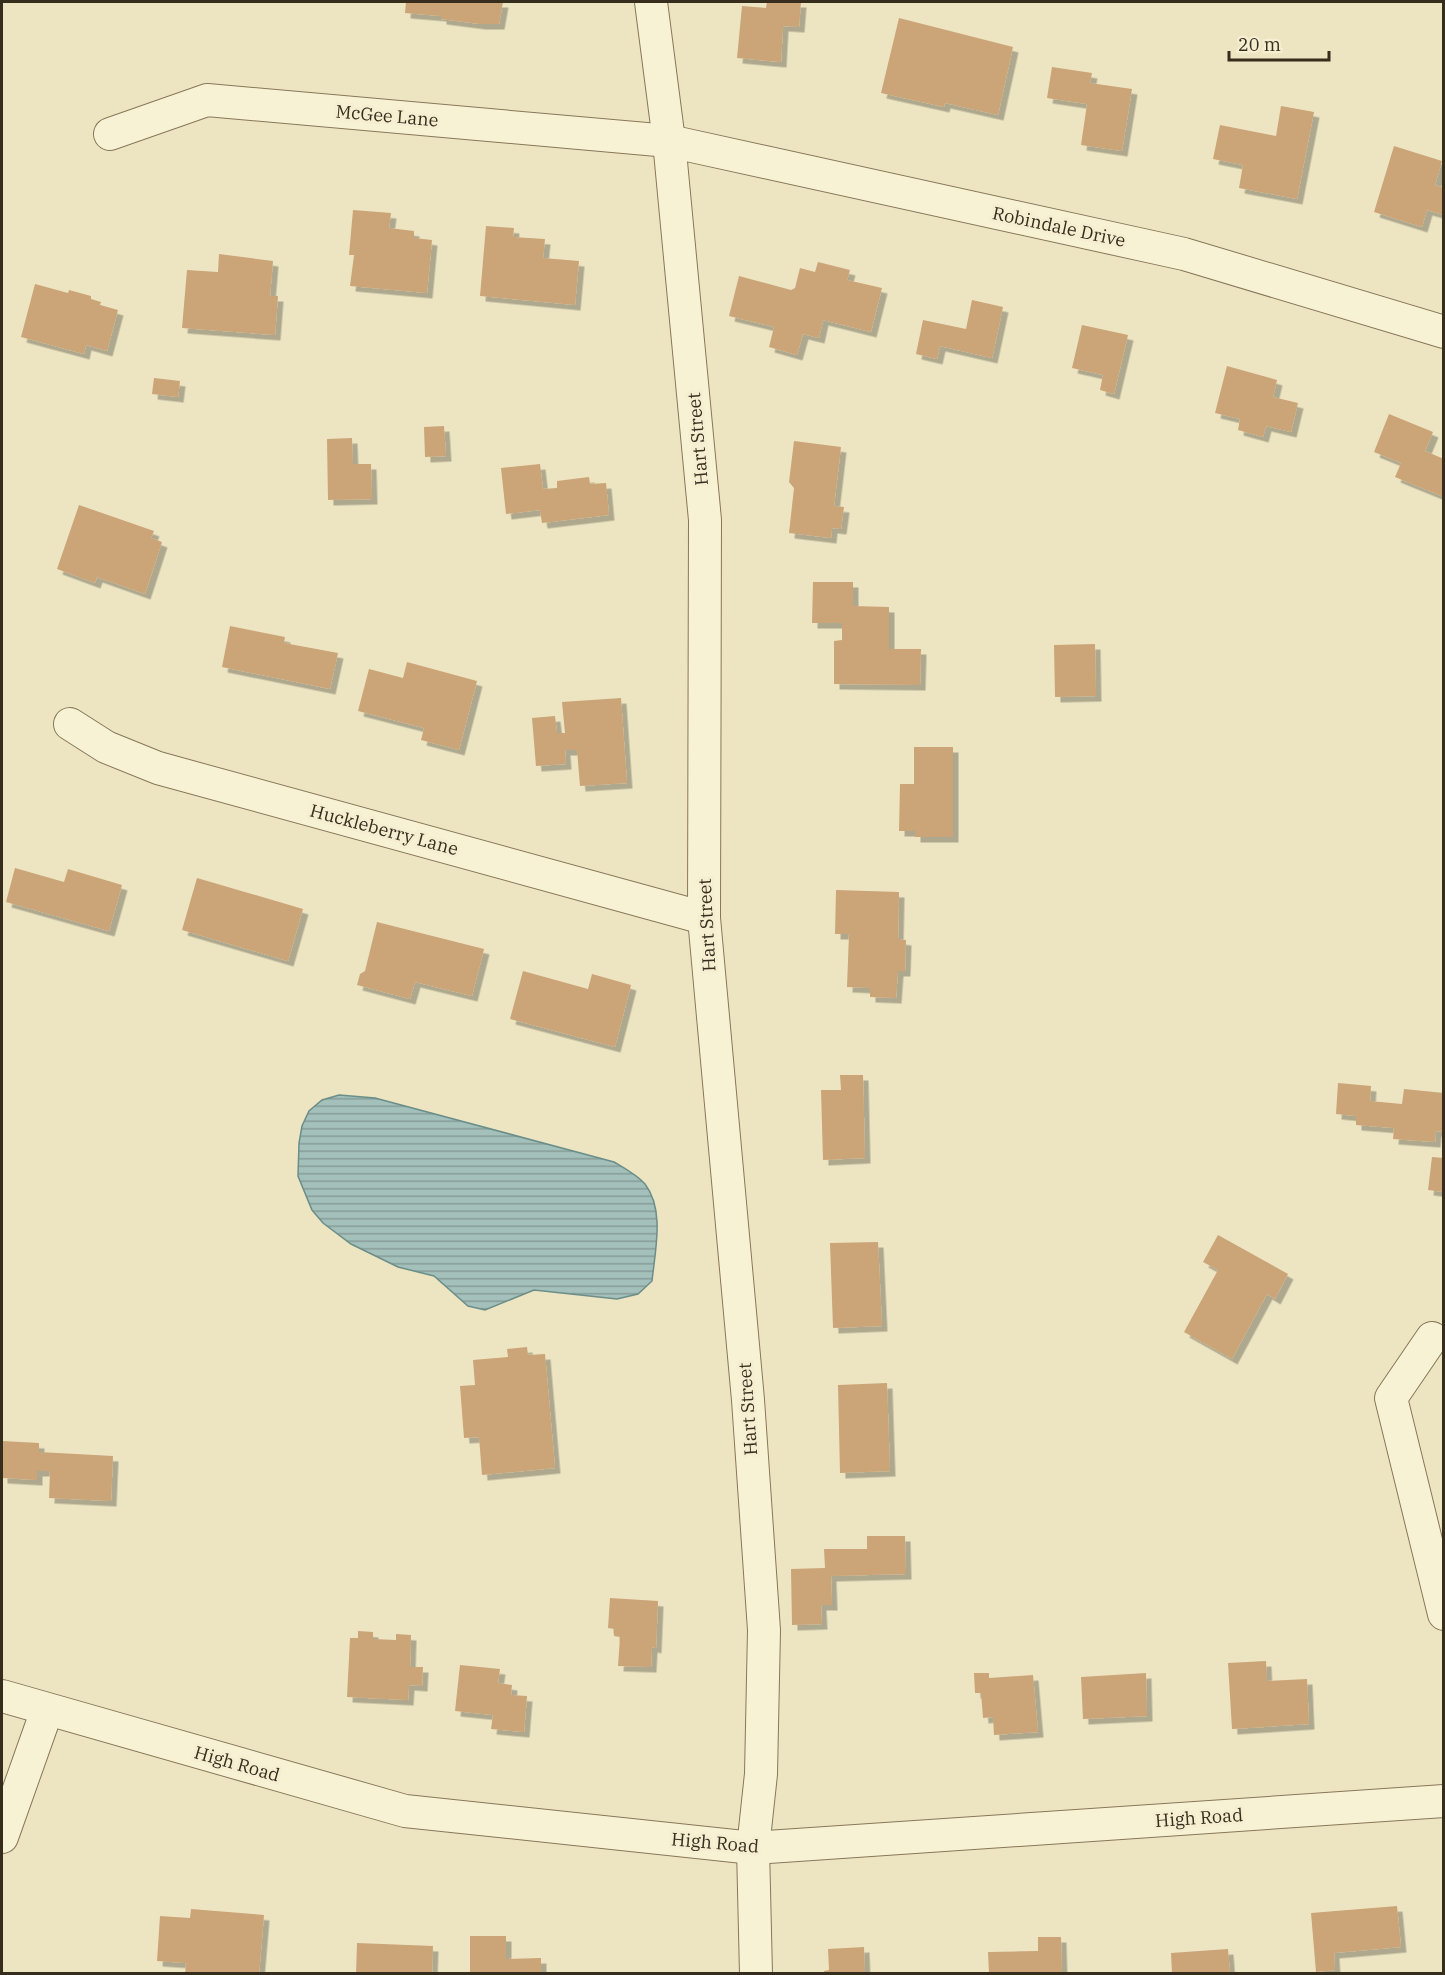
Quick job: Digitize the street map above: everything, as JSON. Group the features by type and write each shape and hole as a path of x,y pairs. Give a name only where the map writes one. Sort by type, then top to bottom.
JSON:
{"street":[{"name":"Hart Street","path":"651,2 669,141 705,520 704,918 748,1400 764,1630 761,1774 753,1848 756,1974"},
{"name":"McGee Lane","path":"110,134 207,100 669,141"},
{"name":"Robindale Drive","path":"669,141 1184,254 1443,332"},
{"name":"Huckleberry Lane","path":"70,724 106,747 158,768 704,918"},
{"path":"1432,1338 1391,1398 1443,1614"},
{"name":"High Road","path":"2,1696 405,1811 753,1848 1443,1801"},
{"path":"2,1837 47,1710"}],"water":[{"path":"339,1095 375,1098 614,1162 645,1184 655,1206 657,1231 652,1281 638,1294 617,1299 534,1290 485,1310 468,1306 434,1276 398,1267 351,1244 323,1223 312,1210 298,1176 299,1143 302,1126 309,1111 322,1100"}],"building":[{"path":"406,2 503,2 499,24 480,24 441,19 441,16 405,13"},
{"path":"767,2 801,2 799,27 783,26 781,62 737,58 742,6 766,8"},
{"path":"899,18 1013,47 998,115 945,103 944,107 881,93"},
{"path":"1052,67 1092,73 1090,83 1132,89 1122,151 1081,145 1087,104 1047,98"},
{"path":"1281,106 1314,112 1297,199 1239,188 1243,165 1213,159 1220,125 1276,136"},
{"path":"1394,146 1442,161 1435,185 1444,188 1444,215 1427,210 1422,227 1374,212"},
{"path":"353,210 391,213 389,228 414,231 414,238 432,240 427,293 350,286 354,255 349,255"},
{"path":"486,226 514,228 513,237 545,239 543,258 579,261 575,305 480,296"},
{"path":"219,254 273,261 270,296 278,296 275,335 182,328 187,270 218,272"},
{"path":"818,262 850,270 847,280 882,288 871,332 823,320 819,338 803,334 797,355 769,347 774,327 729,316 739,276 791,290 795,288 800,268 815,272"},
{"path":"35,284 68,293 69,290 91,296 91,299 101,302 100,305 118,310 107,351 86,345 84,354 21,337"},
{"path":"972,300 1003,307 992,358 940,346 937,359 916,354 923,320 966,329"},
{"path":"1082,325 1128,335 1114,394 1100,390 1103,375 1072,368"},
{"path":"1227,366 1277,380 1273,397 1298,403 1291,432 1266,426 1263,437 1238,430 1240,419 1215,413"},
{"path":"154,378 180,381 178,397 152,394"},
{"path":"1389,414 1433,432 1425,451 1444,459 1444,497 1395,477 1401,463 1374,452"},
{"path":"444,426 446,456 425,457 424,427"},
{"path":"352,438 353,464 371,464 372,499 328,500 327,439"},
{"path":"794,441 841,447 834,506 844,507 841,529 832,528 831,538 789,533 794,488 789,482"},
{"path":"540,464 543,489 557,488 557,481 589,477 590,484 606,483 609,515 542,523 540,510 506,514 501,468"},
{"path":"79,505 154,531 151,538 162,542 145,594 97,577 95,583 57,569"},
{"path":"813,582 853,582 853,606 889,607 889,649 921,649 920,685 834,684 834,641 842,640 842,623 812,623"},
{"path":"230,626 285,637 284,643 338,653 330,689 222,667"},
{"path":"1095,644 1096,696 1055,697 1054,645"},
{"path":"407,662 477,681 459,750 421,740 424,728 358,711 369,669 403,678"},
{"path":"621,698 627,783 580,786 577,750 565,750 566,764 536,766 532,718 555,716 557,733 565,733 562,702"},
{"path":"914,747 953,747 953,837 915,837 915,831 899,831 900,784 914,784"},
{"path":"15,868 64,882 68,869 122,885 109,931 6,902"},
{"path":"197,878 303,909 288,961 182,930"},
{"path":"836,890 899,892 898,939 906,940 905,971 898,971 896,998 870,997 870,988 847,987 849,934 835,934"},
{"path":"377,922 484,949 472,996 415,982 410,999 357,985 360,974 365,971"},
{"path":"523,971 588,989 592,974 631,985 615,1047 510,1019"},
{"path":"840,1075 863,1075 865,1158 823,1160 821,1090 841,1090"},
{"path":"1338,1083 1371,1086 1370,1101 1402,1104 1404,1089 1444,1093 1444,1132 1436,1131 1435,1142 1393,1139 1394,1128 1356,1125 1356,1116 1336,1114"},
{"path":"1432,1157 1444,1158 1444,1192 1428,1190"},
{"path":"1218,1235 1288,1274 1275,1299 1267,1294 1232,1359 1184,1332 1218,1270 1203,1262"},
{"path":"878,1242 882,1326 833,1328 830,1243"},
{"path":"527,1347 528,1355 545,1354 555,1468 482,1475 479,1437 464,1438 460,1386 475,1385 473,1360 508,1357 507,1349"},
{"path":"887,1383 890,1471 840,1473 838,1385"},
{"path":"2,1441 39,1443 39,1452 113,1456 111,1501 49,1498 50,1471 37,1471 37,1480 2,1478"},
{"path":"867,1536 905,1536 906,1574 831,1576 832,1605 821,1605 822,1624 792,1625 791,1569 825,1568 824,1549 867,1549"},
{"path":"610,1598 658,1601 656,1648 652,1647 651,1667 618,1666 620,1637 614,1636 614,1629 608,1628"},
{"path":"358,1631 373,1632 373,1639 396,1640 396,1634 411,1635 410,1667 423,1667 422,1686 409,1685 408,1700 347,1697 350,1638 358,1638"},
{"path":"1266,1661 1267,1681 1307,1679 1309,1724 1232,1729 1228,1663"},
{"path":"460,1665 500,1669 498,1683 512,1685 511,1695 527,1696 524,1732 491,1729 493,1715 455,1711"},
{"path":"974,1673 989,1673 989,1678 1033,1675 1038,1732 994,1735 993,1717 983,1718 981,1693 975,1693"},
{"path":"1146,1673 1147,1716 1083,1719 1081,1677"},
{"path":"1397,1906 1401,1947 1334,1953 1335,1970 1316,1972 1311,1913"},
{"path":"191,1909 264,1915 259,1974 185,1974 186,1963 157,1961 160,1916 190,1918"},
{"path":"470,1936 506,1936 506,1959 541,1958 541,1974 470,1974"},
{"path":"1038,1937 1061,1937 1062,1974 989,1974 988,1952 1038,1951"},
{"path":"357,1943 433,1946 432,1974 356,1974"},
{"path":"864,1947 865,1974 824,1974 824,1971 829,1970 828,1949"},
{"path":"1228,1949 1230,1974 1172,1974 1171,1953"}]}
